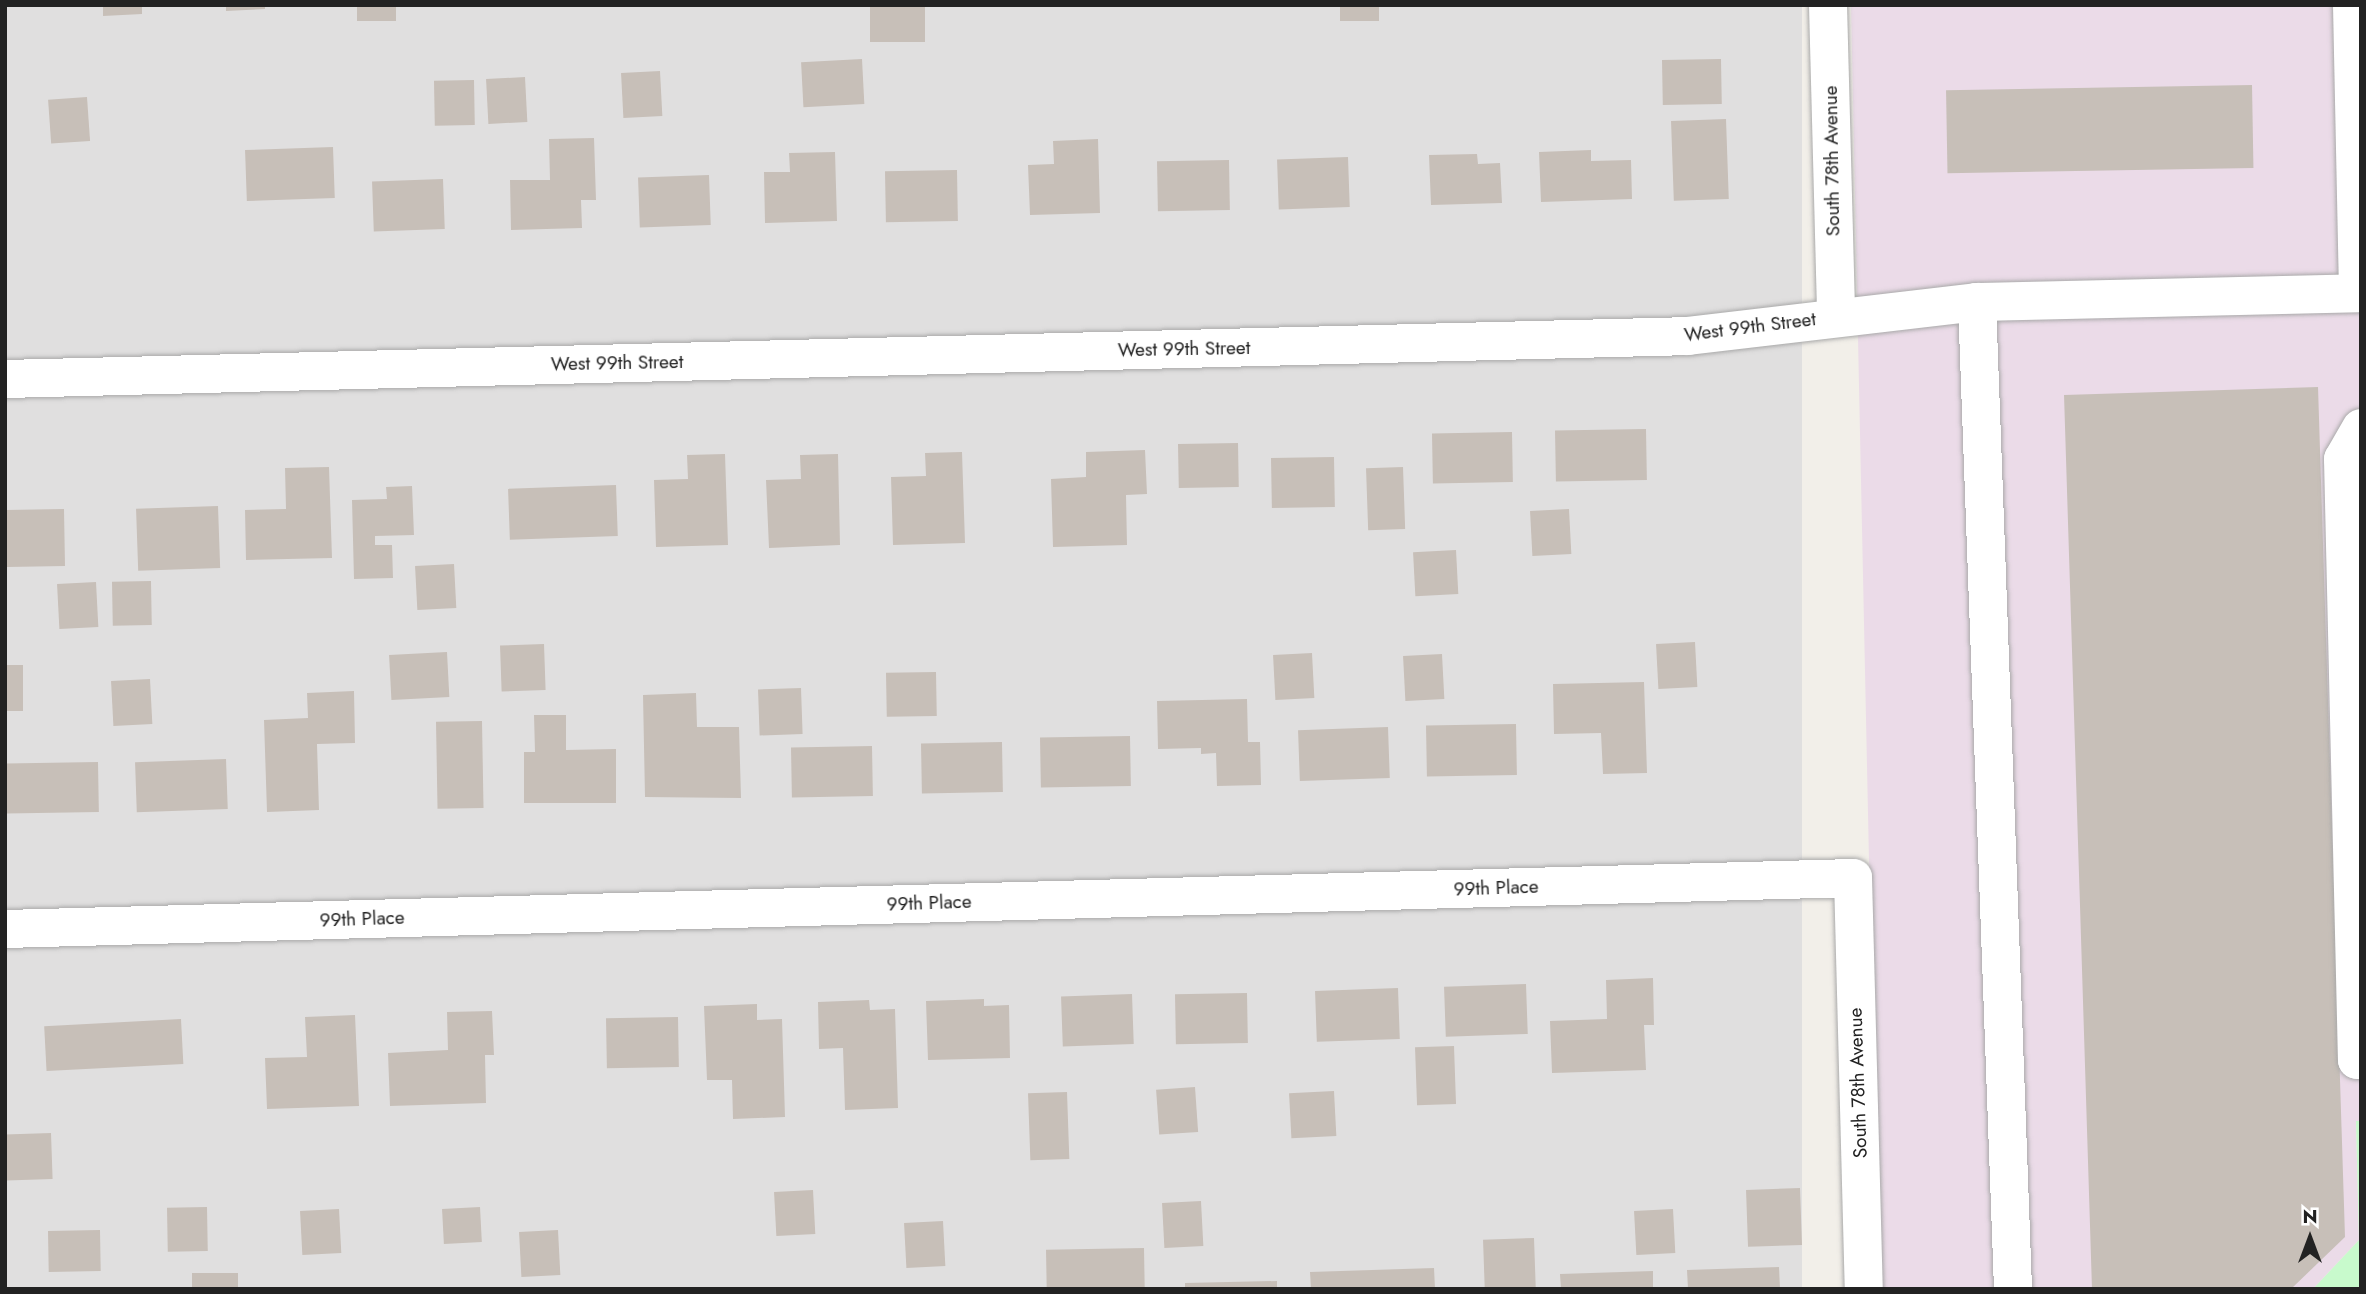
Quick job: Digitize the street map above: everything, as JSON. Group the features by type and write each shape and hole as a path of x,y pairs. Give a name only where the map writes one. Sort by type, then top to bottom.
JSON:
{"street":[{"name":"South 78th Avenue","path":"1828,5 1836,316"},
{"path":"2352,5 2359,293"},
{"name":"West 99th Street","path":"5,379 1688,336 1836,316 1977,302 2359,293"},
{"path":"1977,302 2013,1289"},
{"path":"2361,428 2343,459 2357,1060 2361,1060"},
{"name":"South 78th Avenue","path":"1853,878 1864,1289"},
{"name":"99th Place","path":"5,929 1853,878"}],"shaded area":[{"path":"5,5 1802,5 1802,1289 5,1289"},
{"path":"1851,5 2361,5 2361,1121 2356,1122 2359,1240 2313,1289 1878,1289"}],"green space":[{"path":"2356,1121 2361,1121 2361,1289 2313,1289 2359,1240"}],"building":[{"path":"103,5 142,5 142,14 103,16"},
{"path":"226,5 265,5 265,9 226,11"},
{"path":"357,5 396,5 396,21 357,21"},
{"path":"870,5 925,5 925,42 870,42"},
{"path":"1340,5 1379,5 1379,21 1340,21"},
{"path":"862,59 864,104 803,107 801,62"},
{"path":"1721,59 1722,104 1663,105 1662,60"},
{"path":"660,71 662,116 623,118 621,73"},
{"path":"525,77 527,122 488,124 486,79"},
{"path":"474,80 475,125 435,126 434,81"},
{"path":"2252,85 2253,168 1947,173 1946,90"},
{"path":"87,97 90,141 51,144 48,100"},
{"path":"1726,119 1729,199 1674,201 1671,121"},
{"path":"594,138 596,200 581,200 582,228 511,230 510,180 550,180 549,139"},
{"path":"1098,139 1100,213 1030,215 1028,165 1054,164 1053,141"},
{"path":"333,147 335,198 247,201 245,150"},
{"path":"1591,150 1591,161 1631,160 1632,199 1541,202 1539,152"},
{"path":"835,152 837,221 765,223 764,172 790,172 789,153"},
{"path":"1477,154 1478,164 1500,163 1502,203 1431,205 1429,155"},
{"path":"1348,157 1350,207 1279,209 1277,159"},
{"path":"1229,160 1230,210 1158,211 1157,161"},
{"path":"957,170 958,221 886,222 885,171"},
{"path":"709,175 711,225 640,227 638,177"},
{"path":"443,179 445,229 374,231 372,181"},
{"path":"2318,387 2345,1237 2291,1289 2092,1289 2064,395"},
{"path":"1646,429 1647,480 1556,482 1555,431"},
{"path":"1512,432 1513,482 1433,483 1432,433"},
{"path":"1238,443 1239,487 1179,488 1178,444"},
{"path":"1145,450 1147,494 1126,495 1127,545 1053,547 1051,479 1086,477 1086,452"},
{"path":"962,452 965,543 893,545 891,477 926,476 925,453"},
{"path":"725,454 728,545 656,547 654,480 688,479 687,455"},
{"path":"838,454 840,545 769,548 766,480 801,479 800,455"},
{"path":"1334,457 1335,507 1272,508 1271,458"},
{"path":"329,467 332,558 246,560 245,510 286,509 285,468"},
{"path":"1403,467 1405,529 1368,530 1366,468"},
{"path":"616,485 618,536 510,540 508,489"},
{"path":"412,486 414,535 375,536 375,545 392,545 393,578 354,579 352,500 387,499 386,487"},
{"path":"218,506 220,568 138,571 136,509"},
{"path":"64,509 65,566 7,567 6,510"},
{"path":"1569,509 1571,554 1532,556 1530,511"},
{"path":"1456,550 1458,594 1415,596 1413,552"},
{"path":"454,564 456,608 417,610 415,566"},
{"path":"151,581 152,625 113,626 112,582"},
{"path":"96,582 98,627 59,629 57,584"},
{"path":"1695,642 1697,687 1658,689 1656,644"},
{"path":"544,644 546,690 502,692 500,646"},
{"path":"447,652 449,697 391,700 389,655"},
{"path":"1312,653 1314,698 1275,700 1273,655"},
{"path":"1442,654 1444,699 1405,701 1403,656"},
{"path":"5,665 23,665 23,711 5,711"},
{"path":"936,672 937,716 887,717 886,673"},
{"path":"150,679 152,724 113,726 111,681"},
{"path":"1644,682 1647,773 1603,774 1601,733 1554,734 1553,684"},
{"path":"801,688 803,734 760,735 758,690"},
{"path":"354,691 355,743 317,744 319,810 267,812 264,720 308,718 307,693"},
{"path":"696,693 697,727 739,727 741,798 645,797 643,695"},
{"path":"1247,699 1248,742 1260,742 1261,785 1217,786 1216,753 1201,754 1201,748 1158,749 1157,701"},
{"path":"534,715 566,715 566,750 616,749 616,803 524,803 524,752 535,752"},
{"path":"482,721 484,808 438,809 436,722"},
{"path":"1516,724 1517,775 1427,777 1426,726"},
{"path":"1388,727 1390,778 1300,781 1298,730"},
{"path":"1130,736 1131,786 1041,788 1040,738"},
{"path":"1002,742 1003,792 922,793 921,743"},
{"path":"872,746 873,796 792,797 791,747"},
{"path":"226,759 228,809 137,812 135,762"},
{"path":"98,762 99,812 7,814 6,764"},
{"path":"1653,978 1654,1025 1644,1025 1646,1070 1552,1073 1550,1021 1607,1019 1606,980"},
{"path":"1526,984 1528,1034 1446,1037 1444,987"},
{"path":"1398,988 1400,1039 1317,1042 1315,991"},
{"path":"1247,993 1248,1043 1176,1044 1175,994"},
{"path":"1132,994 1134,1044 1063,1046 1061,996"},
{"path":"984,999 984,1006 1009,1005 1010,1058 928,1060 926,1001"},
{"path":"869,1000 870,1010 895,1009 898,1108 845,1110 843,1048 819,1049 818,1002"},
{"path":"757,1004 757,1020 782,1019 785,1117 733,1119 732,1080 707,1080 704,1006"},
{"path":"492,1011 494,1055 485,1055 486,1103 390,1106 388,1053 448,1050 447,1012"},
{"path":"355,1015 359,1106 267,1109 265,1058 307,1057 305,1017"},
{"path":"678,1017 679,1067 607,1068 606,1018"},
{"path":"181,1019 183,1064 47,1071 44,1026"},
{"path":"1454,1046 1456,1104 1417,1105 1415,1047"},
{"path":"1195,1087 1198,1132 1159,1135 1156,1090"},
{"path":"1334,1091 1336,1136 1291,1138 1289,1093"},
{"path":"1067,1092 1069,1159 1030,1160 1028,1093"},
{"path":"51,1133 53,1179 7,1181 5,1135"},
{"path":"1800,1188 1802,1245 1748,1247 1746,1190"},
{"path":"813,1190 815,1234 776,1236 774,1192"},
{"path":"1201,1201 1203,1246 1164,1248 1162,1203"},
{"path":"207,1207 208,1251 168,1252 167,1208"},
{"path":"480,1207 482,1242 444,1244 442,1209"},
{"path":"339,1209 341,1253 302,1255 300,1211"},
{"path":"1673,1209 1675,1253 1636,1255 1634,1211"},
{"path":"943,1221 945,1266 906,1268 904,1223"},
{"path":"100,1230 101,1271 49,1272 48,1231"},
{"path":"558,1230 560,1275 521,1277 519,1232"},
{"path":"1534,1238 1536,1289 1485,1289 1483,1240"},
{"path":"1144,1248 1145,1289 1047,1289 1046,1250"},
{"path":"1779,1267 1780,1289 1688,1289 1687,1270"},
{"path":"1434,1268 1435,1289 1311,1289 1310,1272"},
{"path":"1653,1271 1653,1289 1561,1289 1560,1274"},
{"path":"192,1273 238,1273 238,1289 192,1289"},
{"path":"1277,1281 1277,1289 1185,1289 1185,1283"}]}
